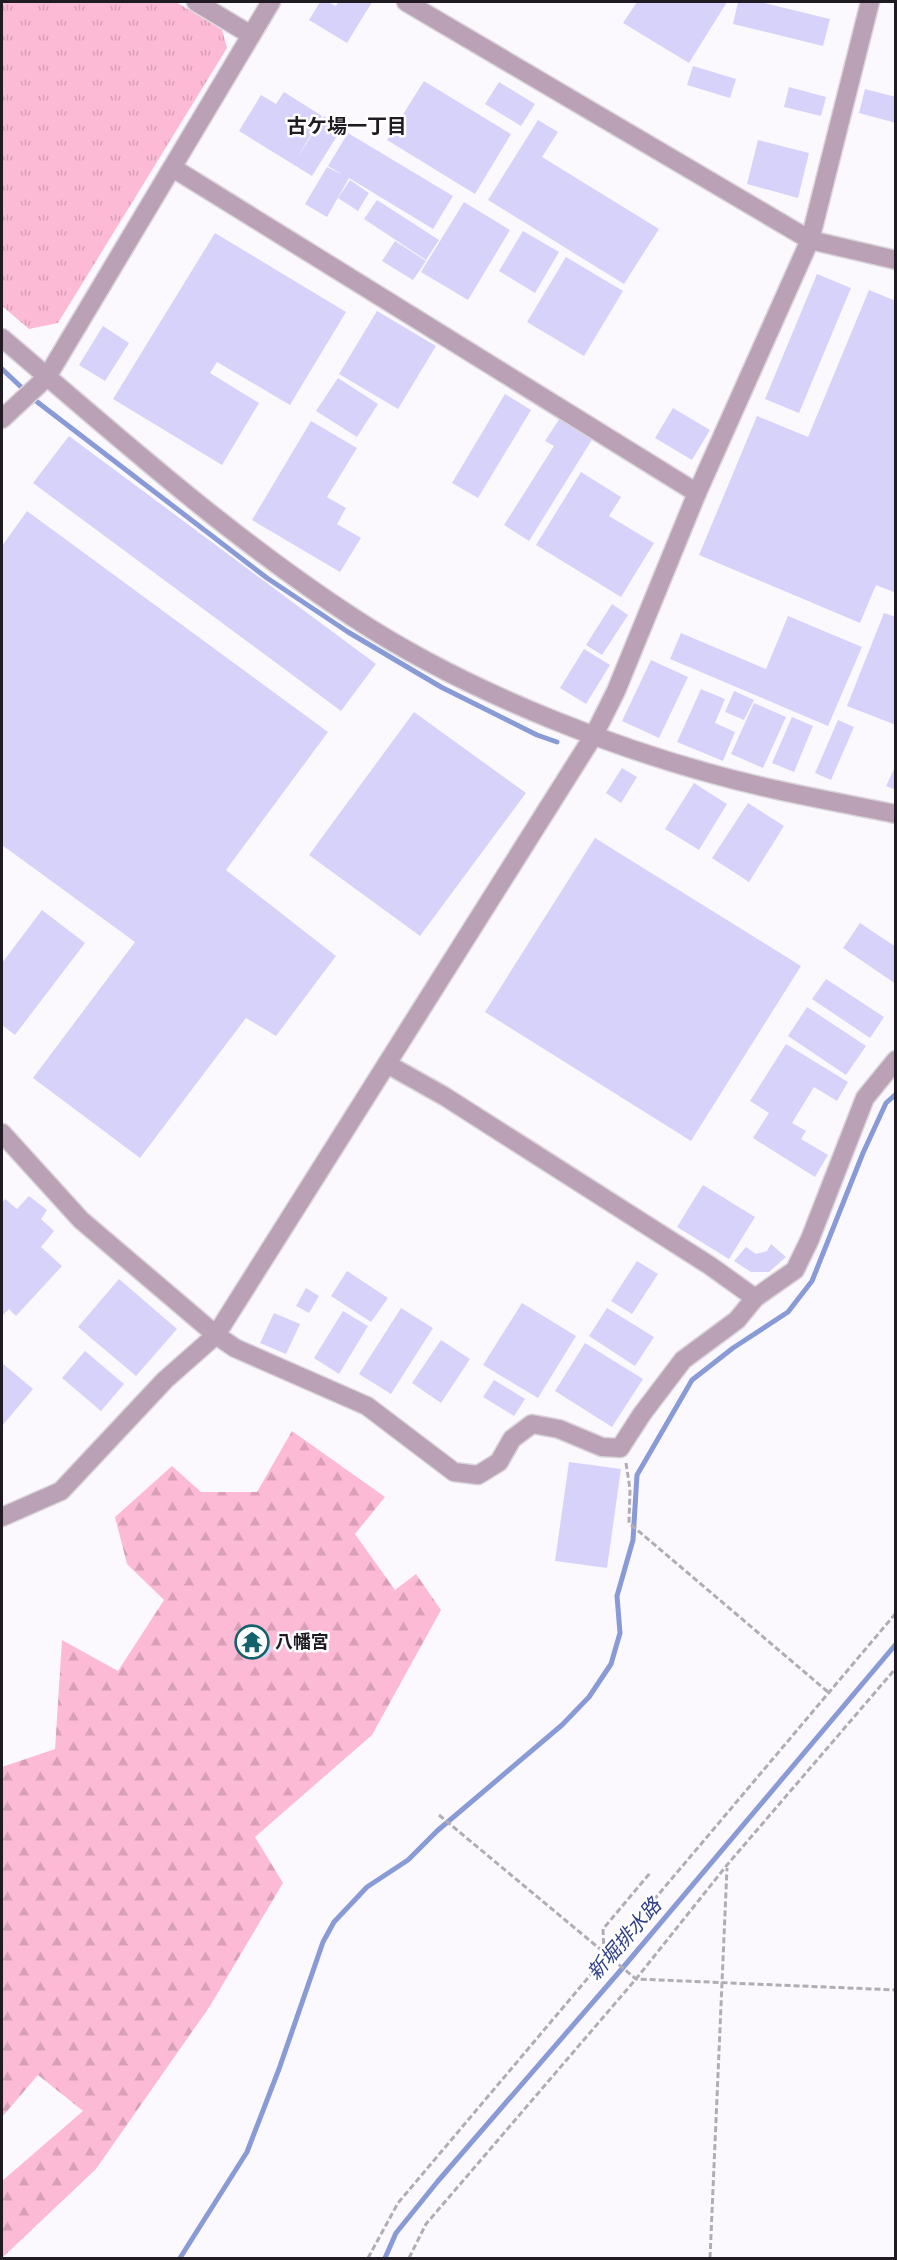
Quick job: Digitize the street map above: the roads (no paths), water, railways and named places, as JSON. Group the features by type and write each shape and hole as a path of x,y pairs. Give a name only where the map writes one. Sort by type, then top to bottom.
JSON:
{"street":[{"path":"196,2 250,35"},
{"path":"2,419 47,376 271,2"},
{"path":"406,2 810,240 896,260"},
{"path":"2,1517 61,1491 165,1380 216,1335 594,735 616,691 697,493 810,240 870,2"},
{"path":"173,168 697,493"},
{"path":"2,338 231,530 356,619 487,690 645,754 762,786 896,814"},
{"path":"2,1133 81,1220 216,1335 235,1348 367,1407 454,1472 478,1475 499,1462 512,1439 532,1424 581,1436 602,1447 620,1448 642,1414 683,1360 737,1320 755,1298 795,1270 810,1239 865,1098 896,1060"},
{"path":"387,1064 444,1096 709,1265 755,1298"}],"waterway":[{"path":"2,369 36,401 267,578 348,632 441,687 537,735 557,742"},
{"path":"180,2258 247,2152 279,2069 323,1942 334,1922 367,1887 408,1860 437,1831 562,1725 589,1697 611,1664 620,1633 617,1596 633,1540 637,1475 692,1380 733,1348 788,1312 812,1281 863,1153 886,1103 896,1094"},
{"name":"新堀排水路","path":"385,2258 396,2233 438,2181 620,1971 896,1644"}],"place":[{"name":"八幡宮","path":"252,1642"}],"district":[{"name":"古ケ場一丁目","path":"347,126"}]}
